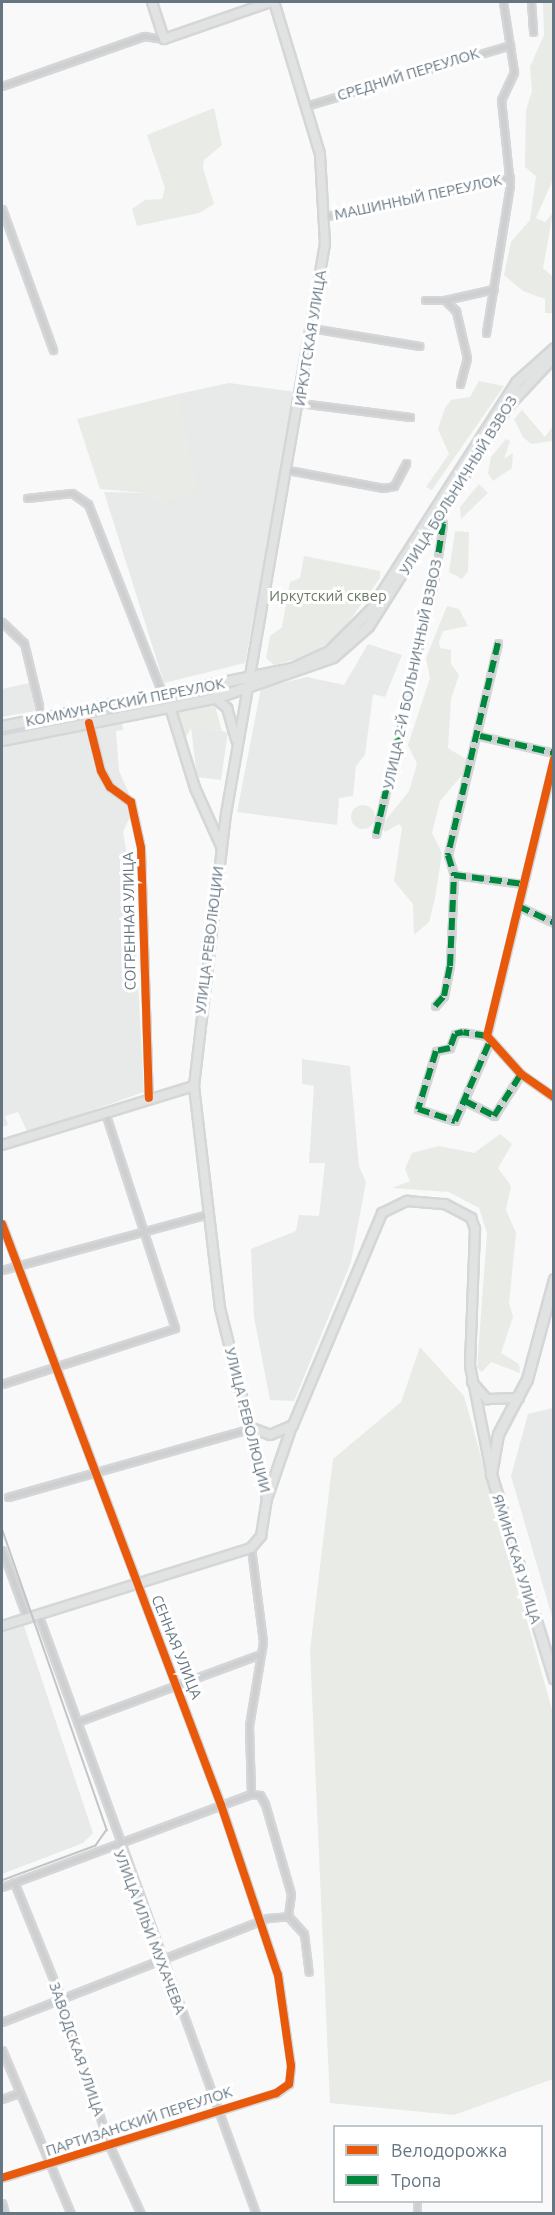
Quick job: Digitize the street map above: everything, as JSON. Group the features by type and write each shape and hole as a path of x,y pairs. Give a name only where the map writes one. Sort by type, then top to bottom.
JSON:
{"main road":[{"path":"152,2 164,39 272,2"},
{"name":"ИРКУТСКАЯ УЛИЦА","path":"247,681 300,403 327,216 322,164 306,106 272,2"},
{"name":"УЛИЦА БОЛЬНИЧНЫЙ ВЗВОЗ","path":"247,681 316,659 353,632 501,402 554,348"},
{"name":"УЛИЦА БОЛЬНИЧНЫЙ ВЗВОЗ","path":"247,681 308,670 347,647 377,613 507,406 554,356"},
{"name":"КОММУНАРСКИЙ ПЕРЕУЛОК","path":"2,726 163,694 247,681"},
{"name":"КОММУНАРСКИЙ ПЕРЕУЛОК","path":"2,740 215,698 247,681"},
{"name":"УЛИЦА РЕВОЛЮЦИИ","path":"247,681 221,846 194,1086 220,1308 252,1428 267,1498 261,1536 251,1548"},
{"path":"213,685 222,690 215,698 227,708 237,745"},
{"name":"УЛИЦА РЕВОЛЮЦИИ","path":"171,707 195,788 221,846"},
{"path":"2,1145 104,1110 194,1086"},
{"path":"267,1498 293,1425 372,1232 393,1203 445,1204 474,1223 471,1380 491,1474"},
{"path":"491,1474 498,1434 519,1398 554,1280"},
{"path":"471,1380 487,1399 519,1398"},
{"path":"252,1428 270,1435 293,1425"},
{"name":"ЯМИНСКАЯ УЛИЦА","path":"491,1474 554,1679"},
{"path":"2,1626 136,1582 251,1548"}],"street":[{"path":"486,333 510,177 501,100 513,76 502,2"},
{"path":"531,2 533,32"},
{"path":"2,86 144,36 164,39"},
{"name":"СРЕДНИЙ ПЕРЕУЛОК","path":"306,106 510,45"},
{"name":"МАШИННЫЙ ПЕРЕУЛОК","path":"327,216 510,177"},
{"path":"2,209 53,350"},
{"path":"425,300 444,300 494,289"},
{"path":"444,300 455,308 463,332 467,358 460,384"},
{"path":"310,328 420,346"},
{"path":"300,403 410,417"},
{"path":"288,470 383,488 394,486 406,463"},
{"path":"27,498 72,493 88,504 163,694"},
{"name":"УЛИЦА 2-Й БОЛЬНИЧНЫЙ ВЗВОЗ","path":"376,834 433,588 443,524 439,514"},
{"path":"2,622 24,643 42,718"},
{"path":"435,1006 444,996 450,966 454,875 449,845 480,736 498,643"},
{"name":"СОГРЕННАЯ УЛИЦА","path":"89,723 101,771 110,787 130,802 141,848 149,1098"},
{"path":"480,736 554,753"},
{"path":"554,759 487,1036 489,1043 521,1074 554,1097"},
{"path":"454,875 523,884"},
{"path":"518,906 554,923"},
{"path":"487,1036 463,1032 455,1035 450,1048 436,1051 418,1108 455,1121 489,1043"},
{"path":"465,1101 494,1116 521,1074"},
{"path":"2,1384 59,1369 175,1328 104,1110"},
{"path":"2,1270 142,1229 208,1214"},
{"name":"СЕННАЯ УЛИЦА","path":"2,1224 59,1369 136,1582 178,1681 260,1923 286,2014 291,2074 284,2088"},
{"path":"8,1497 96,1469 252,1428"},
{"path":"251,1548 262,1654 250,1713 251,1794"},
{"path":"2,1550 27,1618"},
{"name":"УЛИЦА ИЛЬИ МУХАЧЕВА","path":"38,1614 77,1722 117,1844 162,1958 256,2214"},
{"path":"77,1722 178,1681 262,1654"},
{"path":"2,1887 251,1794 262,1798 271,1822 291,1894 288,1916"},
{"name":"ЗАВОДСКАЯ УЛИЦА","path":"14,1882 60,1996 110,2147 141,2214"},
{"path":"2,2022 60,1996 162,1958 260,1923 288,1916"},
{"path":"288,1916 303,1932 309,1972"},
{"path":"2,2050 16,2094 52,2164 71,2214"},
{"name":"ПАРТИЗАНСКИЙ ПЕРЕУЛОК","path":"2,2178 110,2147 284,2088"},
{"path":"2,2099 16,2094"},
{"path":"2,2204 5,2214"}],"shaded area":[{"path":"229,383 296,392 245,663 164,683 104,492 145,493 161,503 190,472 178,394"},
{"path":"368,644 402,655 385,697 373,694 365,755 356,766 353,796 339,798 337,825 237,812 261,688 307,677 344,685"},
{"path":"29,683 35,711 2,717 2,689"},
{"path":"122,723 123,730 116,731 119,771 139,816 129,819 123,832 133,891 144,1092 28,1133 18,1112 5,1116 8,1125 2,1127 2,747"},
{"path":"191,727 228,732 221,780 197,777"},
{"path":"302,1059 350,1066 359,1166 366,1182 351,1262 294,1401 270,1400 254,1317 251,1249 296,1231 299,1215 319,1216 325,1163 309,1163 314,1086 302,1084"},
{"path":"554,1408 553,1620 511,1476 528,1414"},
{"path":"24,1626 93,1833 83,1843 2,1874 2,1633"}],"green space":[{"path":"543,2 553,2 554,177 536,218 545,222 553,213 543,268 553,277 553,313 545,313 545,299 523,291 504,275 511,242 530,220 536,176 525,167 526,110 532,91 530,67 544,35"},
{"path":"214,108 222,145 204,160 203,168 214,204 199,213 137,226 132,209 145,200 162,199 165,188 147,135"},
{"path":"479,381 504,386 432,490 426,487 449,454 438,429 445,408 451,400 470,397"},
{"path":"178,394 198,492 161,503 145,493 100,489 77,419"},
{"path":"522,410 545,437 553,426 553,441 531,444 523,437 514,419"},
{"path":"506,439 510,441 504,459 513,453 512,468 493,481 488,473 491,457"},
{"path":"479,484 488,493 461,519 460,507"},
{"path":"455,531 469,532 468,571 462,579 449,572"},
{"name":"Иркутский сквер","path":"304,556 380,571 380,578 338,637 305,657 274,665 266,658 270,636 282,627 290,582 300,578"},
{"path":"447,606 459,609 468,626 443,631 439,642 440,648 451,650 451,664 459,675 451,699 448,748 467,760 463,774 440,801 432,833 442,853 435,898 429,922 414,935 413,904 394,881 402,828 399,824 385,832 381,826 409,791 417,764 408,745 430,678 426,658"},
{"path":"205,691 206,696 3,735 2,730"},
{"path":"215,706 222,731 191,728 184,740 174,713"},
{"path":"363,805 372,808 375,817 372,826 363,829 354,826 351,817 354,808"},
{"path":"500,1134 512,1144 498,1168 511,1186 506,1210 516,1233 509,1303 513,1317 501,1353 519,1364 520,1373 491,1362 482,1372 477,1368 487,1233 479,1208 449,1192 392,1188 410,1181 405,1169 412,1153 439,1146 474,1153"},
{"path":"420,1347 464,1396 554,1717 553,2079 454,2115 330,2103 310,1650 333,1459 401,1402"}],"tram line":[{"path":"2,1528 107,1830 96,1846 2,1881"}],"marked path":[{"path":"376,834 433,588 443,524 439,515"},
{"path":"498,643 448,855 454,875 523,884"},
{"path":"480,736 554,753"},
{"path":"435,1006 444,996 450,966 454,875"},
{"path":"518,906 554,923"},
{"path":"487,1036 463,1032 455,1034 450,1048 436,1051 418,1109 455,1121 489,1043"},
{"path":"465,1101 494,1116 521,1074"}],"cycle path":[{"path":"89,723 101,771 110,787 131,802 141,848 149,1098"},
{"path":"554,759 487,1036 521,1074 554,1097"},
{"path":"2,1224 221,1805 278,1975 291,2066 289,2084 276,2093 2,2178"}]}
